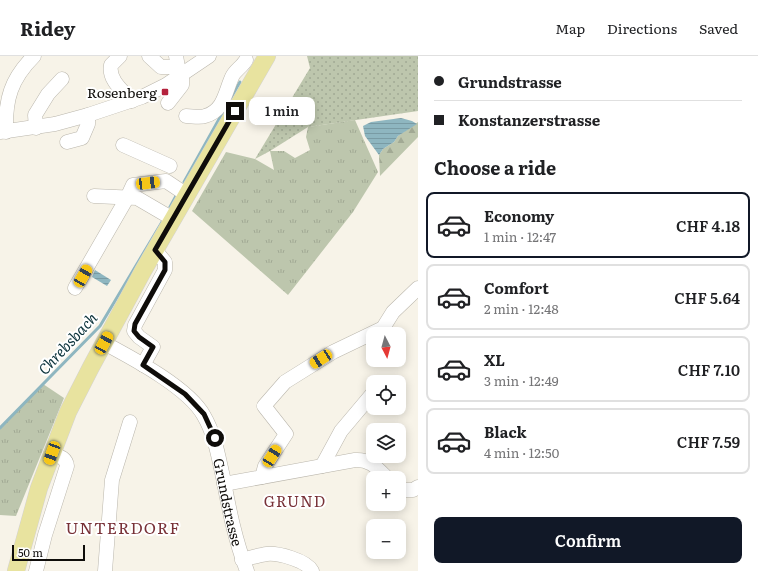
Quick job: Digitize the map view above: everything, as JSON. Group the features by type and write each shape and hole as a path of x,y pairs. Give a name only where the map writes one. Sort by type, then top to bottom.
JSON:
{"main road":[{"path":"16,571 30,516 68,412 155,250 187,195 252,60"}],"street":[{"path":"34,56 19,73 10,90 3,132 36,128 88,115 132,101 156,91 178,66"},
{"path":"120,56 111,65 110,73 113,80 132,101"},
{"path":"149,56 160,67 178,66 209,56"},
{"path":"186,116 204,117 212,113 221,105 232,75 252,60"},
{"path":"168,103 182,85 178,66"},
{"path":"36,128 35,116 48,94 62,79"},
{"path":"67,142 82,138 88,124 88,115"},
{"path":"123,144 173,161 162,182"},
{"path":"76,288 133,185 166,181 187,195"},
{"path":"94,196 137,198 173,219"},
{"path":"143,365 153,347 139,337 134,331 135,324 165,270 165,262 155,250"},
{"path":"262,477 265,466 286,434 264,406 285,382 291,378 333,352 383,328 393,312 418,288"},
{"name":"Grundstrasse","path":"104,343 143,365 185,394 204,414 215,438 234,532 245,565"},
{"path":"322,466 341,431 366,401"},
{"path":"105,571 112,480 130,422"},
{"path":"36,571 45,535 67,466 65,460 52,453"},
{"path":"224,484 355,460 364,460 373,464 380,471"},
{"path":"406,490 413,490 418,487"},
{"path":"245,565 268,554 293,558 310,568 312,571"}],"green space":[{"path":"307,56 418,56 418,111 308,127 255,159 310,68"},
{"path":"355,120 378,172 353,212 288,295 192,211 226,152 255,159 274,170 270,151 284,151 295,158 310,150 306,137 308,127"},
{"path":"418,122 418,137 380,176 379,155 383,149"},
{"path":"43,384 64,398 16,516 0,515 0,428"}],"water":[{"path":"401,118 417,124 398,136 394,142 383,149 379,155 365,136 363,126 371,122"},
{"path":"95,270 111,280 107,286 92,277"}],"waterway":[{"name":"Chrebsbach","path":"231,98 240,82"},
{"name":"Chrebsbach","path":"184,182 223,112"},
{"name":"Chrebsbach","path":"170,207 177,194"},
{"name":"Chrebsbach","path":"0,428 100,326 162,222"}],"place":[{"name":"Rosenberg","path":"165,92"}],"district":[{"name":"GRUND","path":"295,500"},
{"name":"UNTERDORF","path":"123,527"}],"route":[{"path":"215,438 204,414 185,394 143,365 153,347 139,337 134,331 135,324 165,270 165,262 155,250 235,111"}]}
